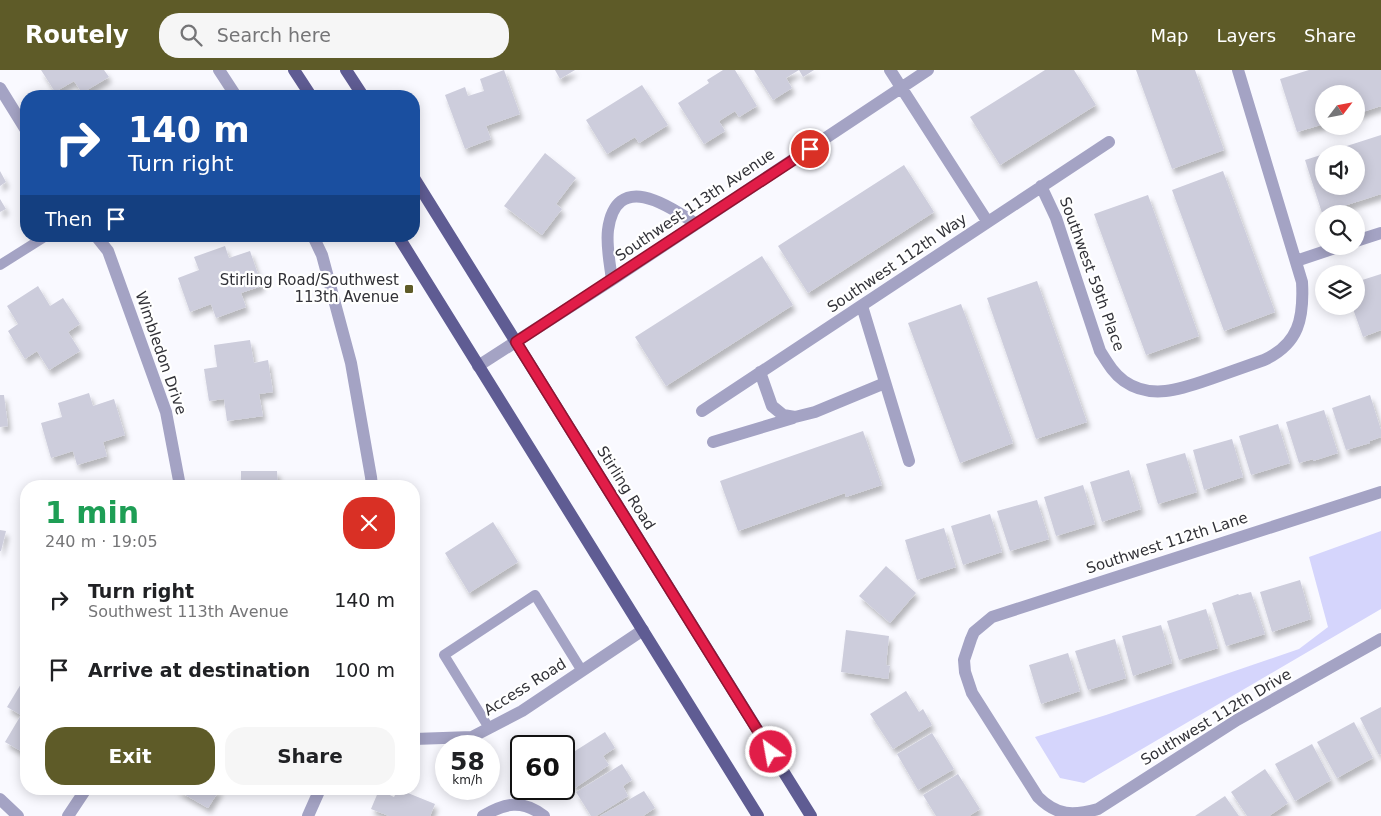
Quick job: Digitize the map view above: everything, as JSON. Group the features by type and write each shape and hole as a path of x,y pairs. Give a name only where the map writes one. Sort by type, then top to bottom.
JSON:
{"main road":[{"path":"294,70 307,90"},
{"path":"346,70 358,90"},
{"name":"Stirling Road","path":"420,188 811,816"},
{"path":"402,242 758,816"}],"street":[{"path":"219,70 232,90"},
{"path":"890,70 987,221"},
{"name":"Southwest 113th Avenue","path":"478,366 612,280 928,70"},
{"path":"1238,70 1296,261 1315,255"},
{"path":"0,88 20,120"},
{"name":"Southwest 112th Way","path":"702,411 1109,142"},
{"name":"Southwest 59th Place","path":"1040,186 1056,218 1100,351 1112,370 1125,382 1138,388 1157,392 1176,391 1277,354 1288,345 1295,334 1301,318 1302,282 1296,261"},
{"path":"612,280 608,231 612,212 618,202 635,196 648,198 664,203 696,224"},
{"path":"1365,238 1381,233"},
{"name":"Wimbledon Drive","path":"101,242 108,251 166,412 179,480"},
{"path":"316,242 322,255 351,363 372,480"},
{"path":"862,306 909,461"},
{"path":"760,372 772,406 783,415 795,417"},
{"path":"713,442 815,412 885,383"},
{"name":"Southwest 112th Lane","path":"1066,814 1047,806 1038,797 972,693 965,672 964,660 974,632 992,617 1006,611 1381,492"},
{"name":"Access Road","path":"420,739 472,737 522,711 643,630"},
{"name":"Southwest 112th Drive","path":"1066,814 1085,813 1098,809 1237,720 1381,639"},
{"path":"68,816 82,795"},
{"path":"308,816 317,795"},
{"path":"0,798 18,816"},
{"path":"483,816 498,807 515,804 531,807 544,816"}],"lane":[{"path":"0,265 36,242"},
{"path":"489,728 444,655 535,595 582,671"}],"shaded area":[{"path":"1381,531 1381,609 1084,783 1060,778 1035,737 1106,715 1299,649 1328,627 1309,557"}],"building":[{"path":"41,70 104,70 109,77 87,90 80,90 74,81 58,90 54,90"},
{"path":"504,70 520,114 486,126 491,139 465,149 445,95 465,87 468,96 484,91 480,79"},
{"path":"555,70 575,70 560,79"},
{"path":"723,70 735,70 757,106 739,117 735,111 719,121 725,131 704,144 678,103 709,83 707,80"},
{"path":"754,70 799,70 786,78 792,88 773,100"},
{"path":"799,70 814,70 803,77"},
{"path":"1045,70 1074,70 1096,105 1000,165 970,117"},
{"path":"1136,70 1195,70 1224,150 1172,169"},
{"path":"1309,70 1381,70 1381,106 1365,111 1365,85 1315,85 1315,127 1297,132 1280,79"},
{"path":"642,85 668,125 639,143 635,137 607,154 586,120"},
{"path":"1381,135 1381,194 1347,205 1319,205 1316,195 1365,195 1365,145 1350,145"},
{"path":"545,153 576,178 556,204 562,209 542,235 504,206"},
{"path":"1315,157 1315,191 1305,160"},
{"path":"904,165 934,212 808,293 778,246"},
{"path":"0,171 6,182 0,186"},
{"path":"1223,171 1275,312 1224,331 1172,190"},
{"path":"1148,195 1199,336 1146,355 1094,214"},
{"path":"0,199 6,209 0,212"},
{"path":"225,246 229,258 250,251 262,286 241,293 246,307 216,318 211,304 190,312 178,278 199,270 194,257"},
{"path":"762,256 793,305 666,386 635,337"},
{"path":"1381,274 1381,330 1363,337 1355,315 1365,315 1365,279"},
{"path":"1037,281 1087,422 1036,439 987,298"},
{"path":"38,286 50,306 63,298 80,324 68,332 80,351 49,370 37,351 25,359 8,331 18,324 7,306"},
{"path":"961,304 1013,443 960,463 908,323"},
{"path":"250,340 254,363 268,360 273,392 259,394 263,416 227,421 224,399 209,401 204,369 217,367 214,345"},
{"path":"89,393 93,406 114,399 125,435 103,442 107,456 77,465 73,451 51,458 41,423 62,417 58,403"},
{"path":"0,395 4,395 8,426 0,427"},
{"path":"1370,395 1381,430 1381,437 1370,441 1370,443 1346,450 1332,408"},
{"path":"1324,410 1338,453 1313,461 1313,459 1299,463 1286,422"},
{"path":"1278,424 1290,463 1251,475 1239,436"},
{"path":"863,431 882,485 846,497 845,493 738,531 720,481"},
{"path":"1232,439 1243,477 1204,490 1193,450"},
{"path":"1185,453 1197,492 1158,504 1146,464"},
{"path":"1129,470 1141,509 1102,522 1090,482"},
{"path":"241,471 277,471 278,480 241,480"},
{"path":"1083,485 1095,524 1056,536 1044,497"},
{"path":"1037,500 1049,539 1010,551 997,511"},
{"path":"990,514 1002,552 963,565 951,526"},
{"path":"493,522 518,562 469,593 445,553"},
{"path":"944,528 956,567 917,580 905,540"},
{"path":"0,530 6,531 1,551 0,551"},
{"path":"886,566 916,593 890,623 859,596"},
{"path":"1300,580 1311,619 1272,632 1260,592"},
{"path":"1251,592 1265,634 1226,646 1212,603 1238,594"},
{"path":"1206,609 1218,648 1179,660 1167,621"},
{"path":"1161,625 1172,663 1133,676 1122,636"},
{"path":"846,630 889,636 886,665 890,666 888,679 841,672"},
{"path":"1115,639 1126,678 1088,690 1075,651"},
{"path":"1068,653 1080,691 1041,704 1029,665"},
{"path":"20,686 20,714 7,707"},
{"path":"906,691 919,712 923,709 932,725 893,749 870,714"},
{"path":"1381,707 1381,754 1379,755 1360,718"},
{"path":"20,717 20,751 5,742"},
{"path":"1354,722 1373,758 1337,778 1317,742"},
{"path":"605,732 615,748 603,756 609,765 575,788 575,751"},
{"path":"932,733 954,769 918,790 897,754"},
{"path":"1312,744 1331,780 1295,801 1275,764"},
{"path":"622,764 632,780 623,786 628,796 596,816 591,816 576,792"},
{"path":"1265,769 1288,803 1269,816 1247,816 1231,792"},
{"path":"958,774 980,809 969,816 936,816 923,795"},
{"path":"644,791 655,808 643,816 600,816"},
{"path":"185,795 216,795 208,808"},
{"path":"377,795 394,797 395,795 413,795 435,804 430,816 389,816 371,809"},
{"path":"1225,796 1239,816 1195,816"}],"place":[{"name":"Stirling Road/Southwest 113th Avenue","path":"409,289"}],"route":[{"path":"771,752 516,342 810,149"}]}
